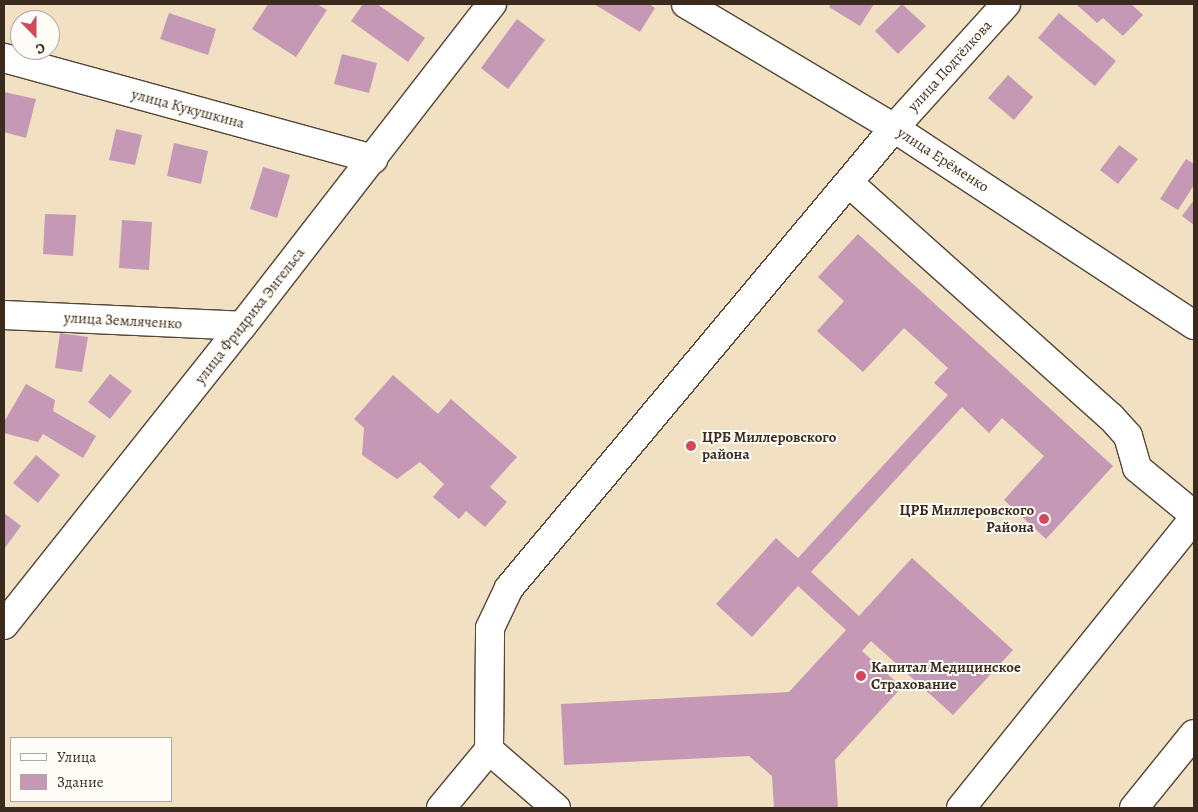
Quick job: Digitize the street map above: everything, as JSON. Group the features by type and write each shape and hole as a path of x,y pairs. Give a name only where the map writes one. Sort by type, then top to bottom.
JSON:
{"street":[{"name":"улица Фридриха Энгельса","path":"4,625 242,326 492,4"},
{"name":"улица Ерёменко","path":"686,4 894,128 1194,325"},
{"name":"улица Подтёлкова","path":"489,750 490,628 509,588 894,128 1006,4"},
{"name":"улица Кукушкина","path":"4,58 373,159"},
{"path":"849,183 1112,417 1128,436 1137,468 1194,516 961,808"},
{"name":"улица Земляченко","path":"4,315 242,326"},
{"path":"1134,808 1194,734"},
{"path":"441,808 489,750 556,808"}],"building":[{"path":"268,4 317,4 327,10 296,57 252,29"},
{"path":"363,4 377,4 425,38 408,62 351,21"},
{"path":"594,4 649,4 655,8 640,32"},
{"path":"831,4 874,4 860,26 829,7"},
{"path":"902,4 926,26 898,54 875,31"},
{"path":"1076,4 1131,4 1143,15 1123,36 1103,18 1097,23"},
{"path":"169,13 216,29 208,55 160,39"},
{"path":"1059,13 1116,61 1095,86 1038,38"},
{"path":"517,19 545,40 508,89 481,68"},
{"path":"342,54 377,63 369,93 334,84"},
{"path":"1008,75 1033,97 1014,120 988,98"},
{"path":"4,92 36,99 26,138 4,132"},
{"path":"116,129 142,135 135,165 109,160"},
{"path":"174,143 208,151 201,184 167,176"},
{"path":"1119,145 1138,159 1118,184 1100,170"},
{"path":"1186,159 1194,164 1194,185 1178,210 1160,199"},
{"path":"263,167 290,175 277,218 250,209"},
{"path":"1194,200 1194,225 1182,216"},
{"path":"45,214 76,215 73,256 43,254"},
{"path":"122,220 152,222 149,270 119,268"},
{"name":"ЦРБ Миллеровского Района","path":"858,234 1113,466 1046,539 1004,500 1044,456 1002,418 989,433 962,407 811,572 859,616 912,558 1013,650 953,715 871,641 862,651 902,687 835,760 838,808 774,808 772,776 749,756 564,765 561,704 789,692 846,630 798,586 752,637 716,604 776,538 798,558 948,395 934,383 948,368 904,328 863,372 817,331 844,301 818,277"},
{"path":"60,333 88,337 82,372 55,368"},
{"path":"110,374 132,391 110,419 88,402"},
{"path":"393,375 438,414 451,399 517,457 490,487 507,502 485,527 466,511 459,519 433,497 444,484 420,462 397,479 362,455 364,428 354,419"},
{"path":"26,384 55,400 53,411 96,436 83,458 43,434 38,442 4,433 4,422"},
{"path":"36,455 60,475 38,503 13,483"},
{"path":"4,513 21,526 4,549"}],"place":[{"name":"ЦРБ Миллеровского района","path":"691,446"},
{"name":"ЦРБ Миллеровского Района","path":"1044,519"},
{"name":"Капитал Медицинское Страхование","path":"861,676"}]}
